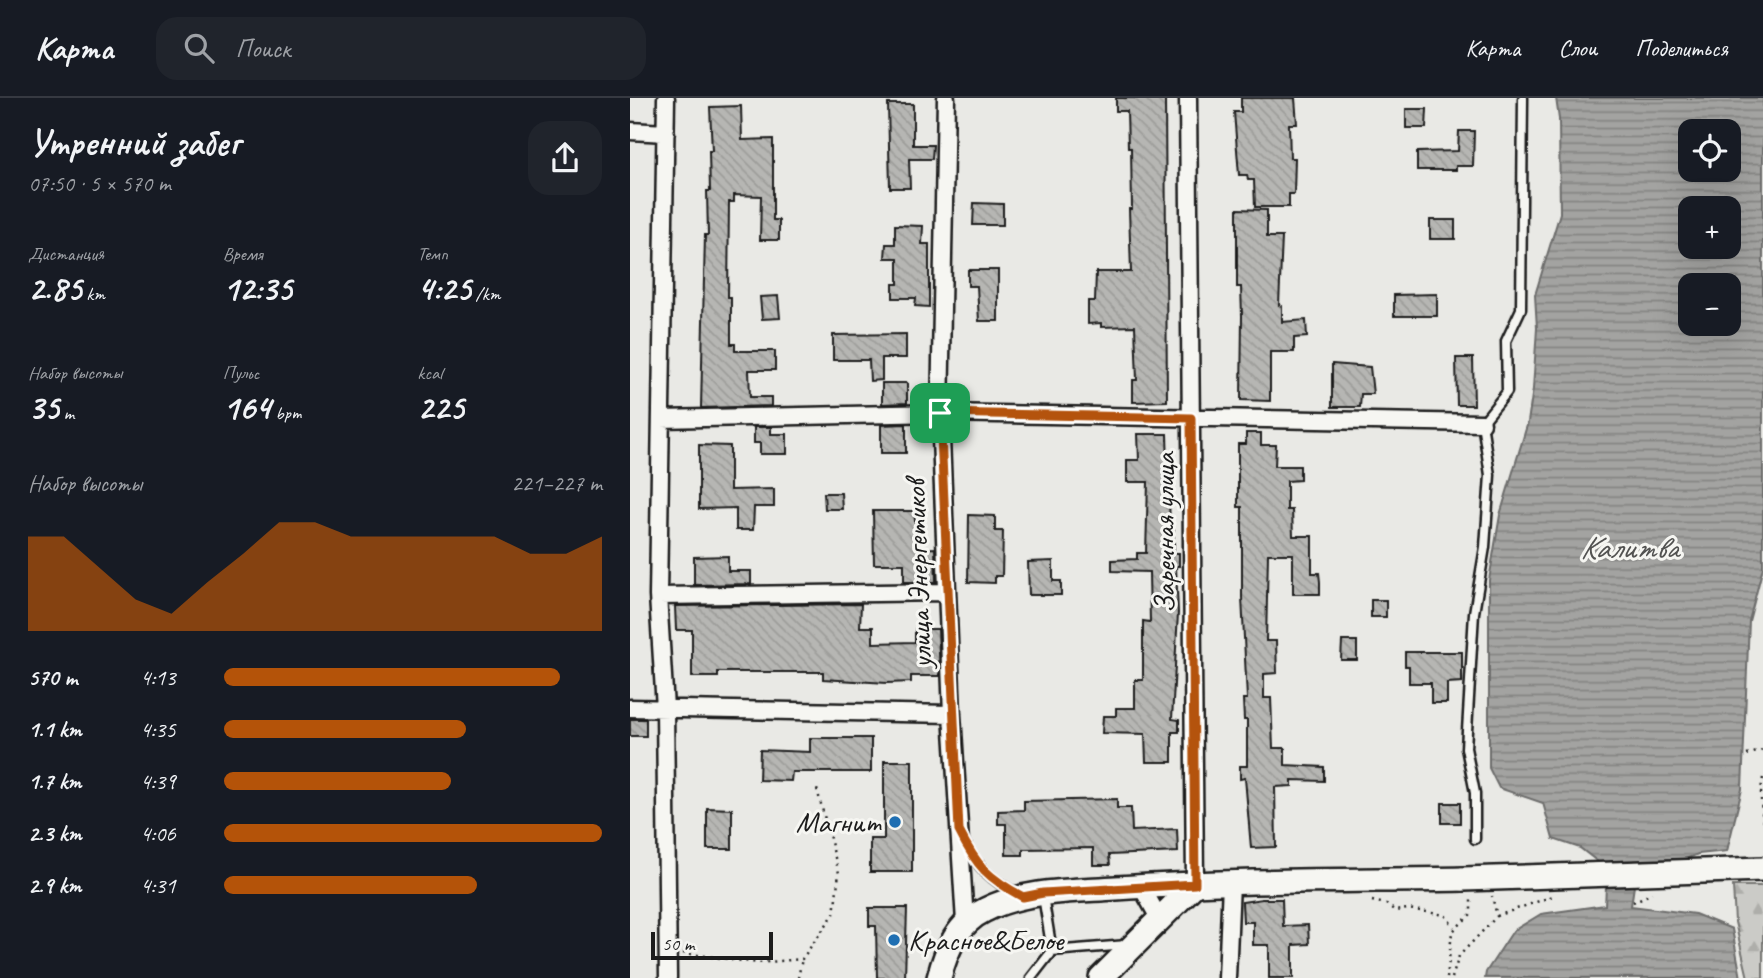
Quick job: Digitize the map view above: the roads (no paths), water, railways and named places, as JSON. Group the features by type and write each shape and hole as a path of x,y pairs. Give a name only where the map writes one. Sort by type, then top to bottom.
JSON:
{"main road":[{"path":"940,978 951,943 965,922 986,909 1033,895 1195,884 1467,884 1763,869"},
{"path":"1101,978 1132,944 1195,884"}],"street":[{"path":"666,98 658,596 665,708 668,978"},
{"name":"улица Энергетиков","path":"946,98 940,413 952,715 965,922"},
{"name":"Заречная улица","path":"1188,98 1195,884"},
{"path":"630,131 666,133"},
{"path":"661,419 940,413 1482,423"},
{"path":"658,596 947,592"},
{"path":"630,708 952,715"},
{"path":"1227,978 1231,883"},
{"path":"1141,887 1159,918"}],"lane":[{"path":"1475,839 1475,793 1466,748 1474,612 1485,547 1490,475 1482,423 1507,393 1506,341 1521,309 1524,98"},
{"path":"959,831 975,863 995,882 1033,895 1052,951"},
{"path":"1033,978 1052,951 1132,944"}],"water":[{"name":"Калитва","path":"1556,98 1763,98 1763,567 1749,621 1742,789 1727,851 1698,854 1635,879 1631,906 1695,914 1732,929 1741,978 1485,978 1486,972 1513,931 1541,914 1605,905 1607,869 1580,848 1553,839 1543,803 1499,788 1489,768 1489,580 1500,515 1528,422 1537,328 1535,295 1560,213 1559,119"}],"place":[{"name":"Магнит","path":"895,822"},
{"name":"Красное&Белое","path":"894,940"}]}
